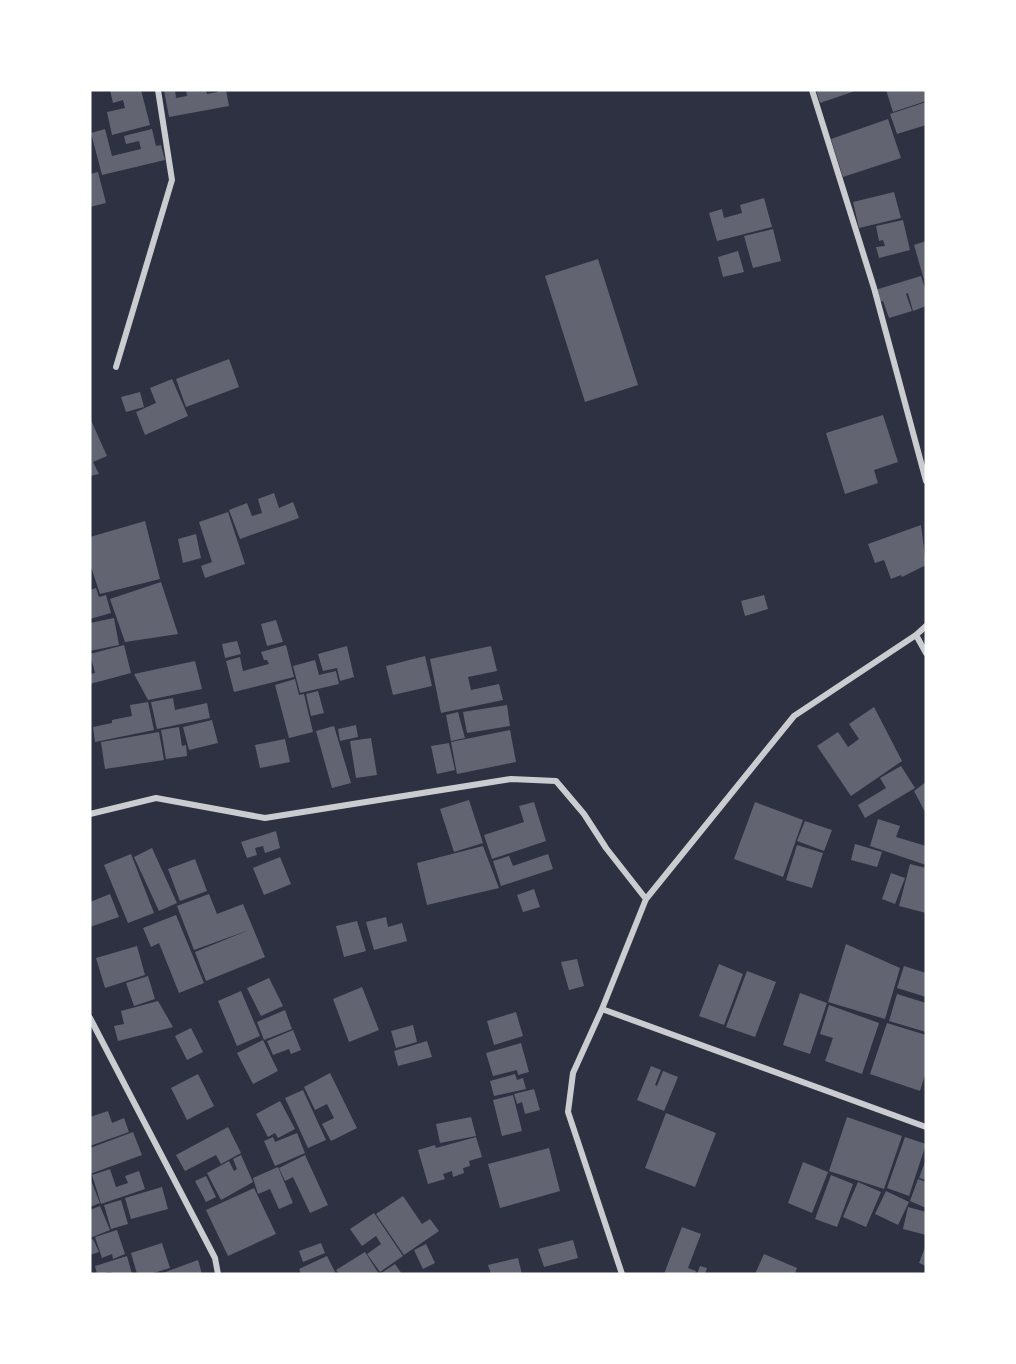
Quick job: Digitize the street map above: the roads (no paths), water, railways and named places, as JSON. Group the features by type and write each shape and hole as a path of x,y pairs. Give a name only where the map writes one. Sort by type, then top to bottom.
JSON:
{"street":[{"path":"116,367 172,180 158,90"},
{"path":"812,90 874,288 926,481"},
{"path":"622,1274 568,1112 573,1073 602,1009 646,899 794,716 916,635 926,626"},
{"path":"916,635 926,653"},
{"path":"90,814 156,798 265,818 511,779 556,781 584,814 606,848 646,899"},
{"path":"602,1009 926,1127"},
{"path":"90,1018 215,1258 218,1274"}]}
